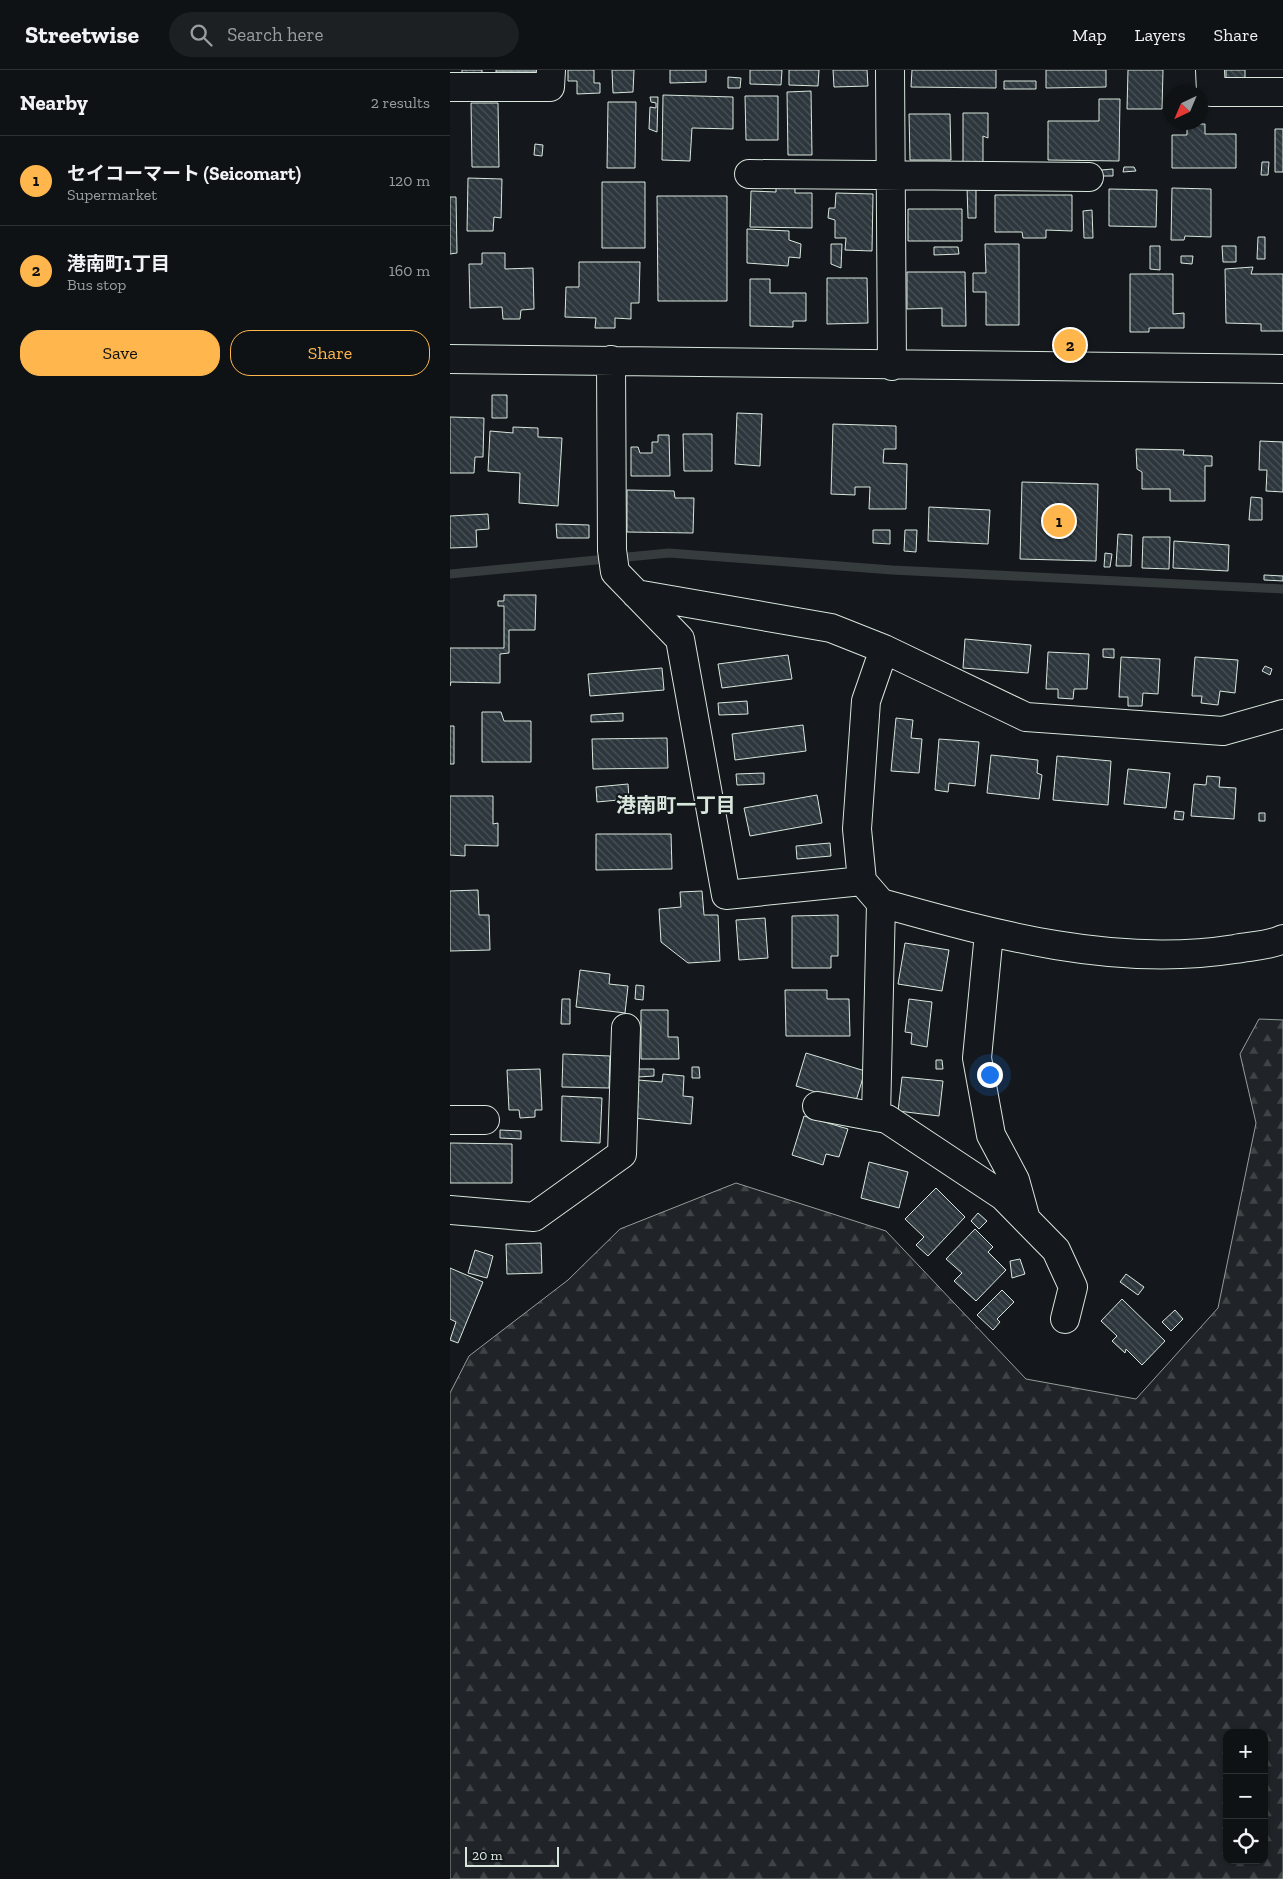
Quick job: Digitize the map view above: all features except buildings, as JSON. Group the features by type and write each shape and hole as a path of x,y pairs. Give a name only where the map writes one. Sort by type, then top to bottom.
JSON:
{"street":[{"path":"450,87 550,87 551,70"},
{"path":"890,70 892,366"},
{"path":"1210,70 1211,92 1283,92"},
{"path":"749,174 1089,176"},
{"path":"450,359 611,360 892,366 1283,369"},
{"path":"611,360 614,561 636,594 680,639 726,894 862,881"},
{"path":"636,594 831,628 884,649 1026,717 1223,731 1283,714"},
{"path":"884,649 866,701 857,829 862,881 881,903 989,933 1127,955 1205,954 1283,939"},
{"path":"876,1118 881,903"},
{"path":"989,933 977,1058 992,1135 1015,1180 1026,1220"},
{"path":"450,1210 534,1216 622,1154 626,1028"},
{"path":"817,1106 887,1119 1004,1196 1056,1250 1073,1287 1065,1319"},
{"path":"450,1120 485,1120"}],"green space":[{"path":"1259,1019 1283,1020 1283,1879 450,1879 450,1393 469,1356 568,1280 620,1229 736,1183 886,1231 1026,1379 1136,1399 1218,1308 1256,1123 1240,1054"}],"waterway":[{"path":"450,574 669,553 892,570 1283,589"}],"place":[{"name":"港南町1丁目","path":"1070,345"},
{"name":"セイコーマート (Seicomart)","path":"1059,521"}],"district":[{"name":"港南町一丁目","path":"676,805"}]}
